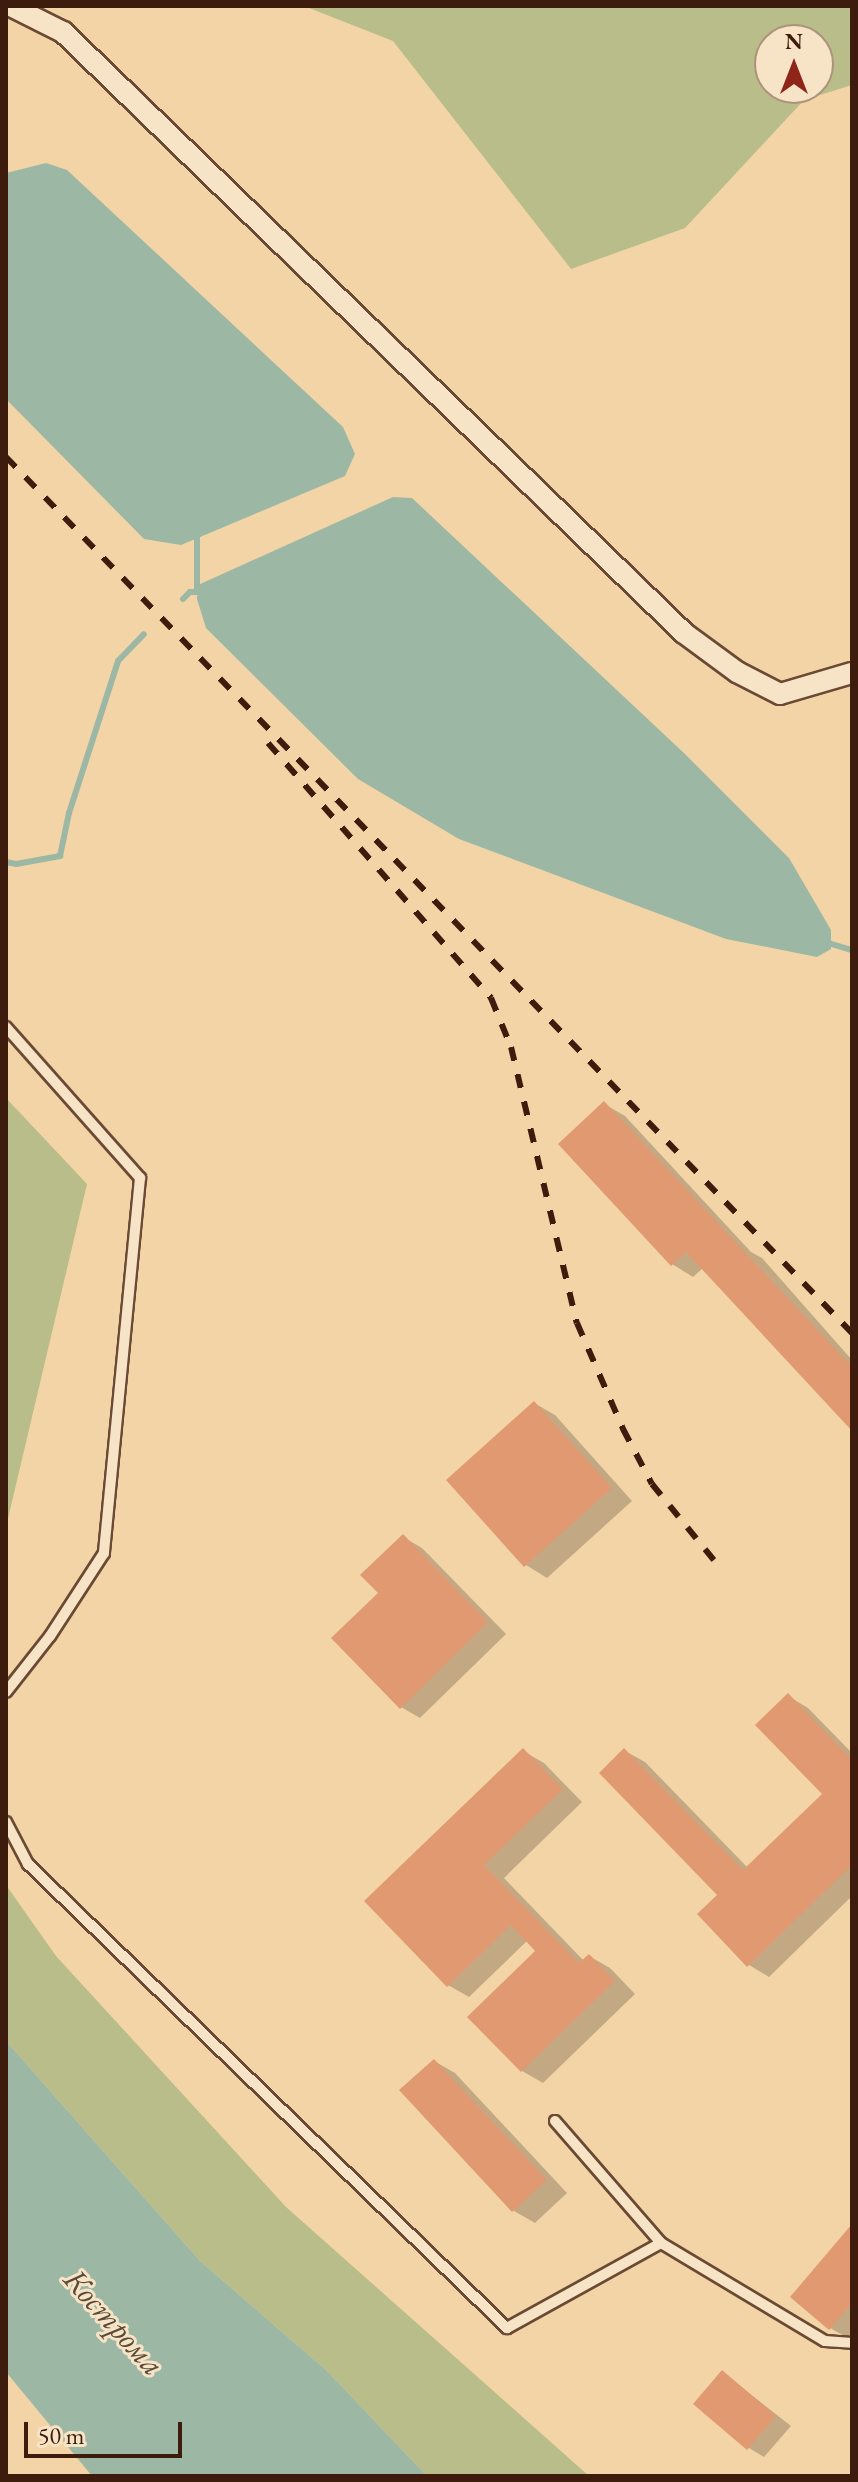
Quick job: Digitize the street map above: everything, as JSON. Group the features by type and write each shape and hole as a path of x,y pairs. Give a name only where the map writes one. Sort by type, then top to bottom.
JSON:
{"street":[{"path":"11,6 63,32 684,633 737,672 780,694 852,673"}],"lane":[{"path":"6,1027 140,1178 104,1553 50,1636 6,1692"},
{"path":"6,1822 28,1864 507,2328 661,2243"},
{"path":"555,2121 661,2243 825,2341 852,2343"}],"green space":[{"path":"304,6 852,6 852,85 834,91 834,24 754,24 754,104 800,104 685,228 571,269 393,41"},
{"path":"6,1098 87,1184 6,1527"},
{"path":"6,1885 56,1956 286,2207 589,2476 427,2476 326,2370 200,2261 6,2041"}],"water":[{"path":"46,163 67,170 343,427 355,454 345,476 181,545 144,539 6,399 6,173"},
{"path":"393,497 412,498 685,754 789,858 831,930 831,949 817,957 726,939 459,839 358,779 206,628 197,599 198,585"},
{"name":"Кострома","path":"6,2041 200,2261 326,2370 427,2476 92,2476 6,2372"}],"building":[{"path":"604,1101 852,1367 852,1431 686,1252 671,1266 558,1144"},
{"path":"534,1401 612,1488 524,1567 446,1480"},
{"path":"403,1534 488,1622 400,1709 331,1638 378,1593 360,1575"},
{"path":"788,1693 852,1760 852,1865 747,1967 697,1914 717,1895 599,1773 624,1748 743,1870 822,1794 755,1725"},
{"path":"523,1748 563,1789 484,1865 579,1963 589,1954 615,1981 521,2072 467,2017 535,1951 511,1925 447,1987 364,1901"},
{"path":"434,2059 547,2180 512,2212 399,2090"},
{"path":"852,2224 852,2303 829,2330 790,2297"},
{"path":"722,2370 776,2416 747,2450 693,2404"}],"waterway":[{"path":"197,538 197,592"},
{"path":"183,599 190,592 203,592"},
{"path":"6,862 16,864 60,856 69,813 118,661 144,634"},
{"path":"825,942 852,950"}],"railway":[{"path":"6,457 852,1333"},
{"path":"268,743 491,998 511,1047 577,1323 623,1429 652,1484 717,1564"}]}
